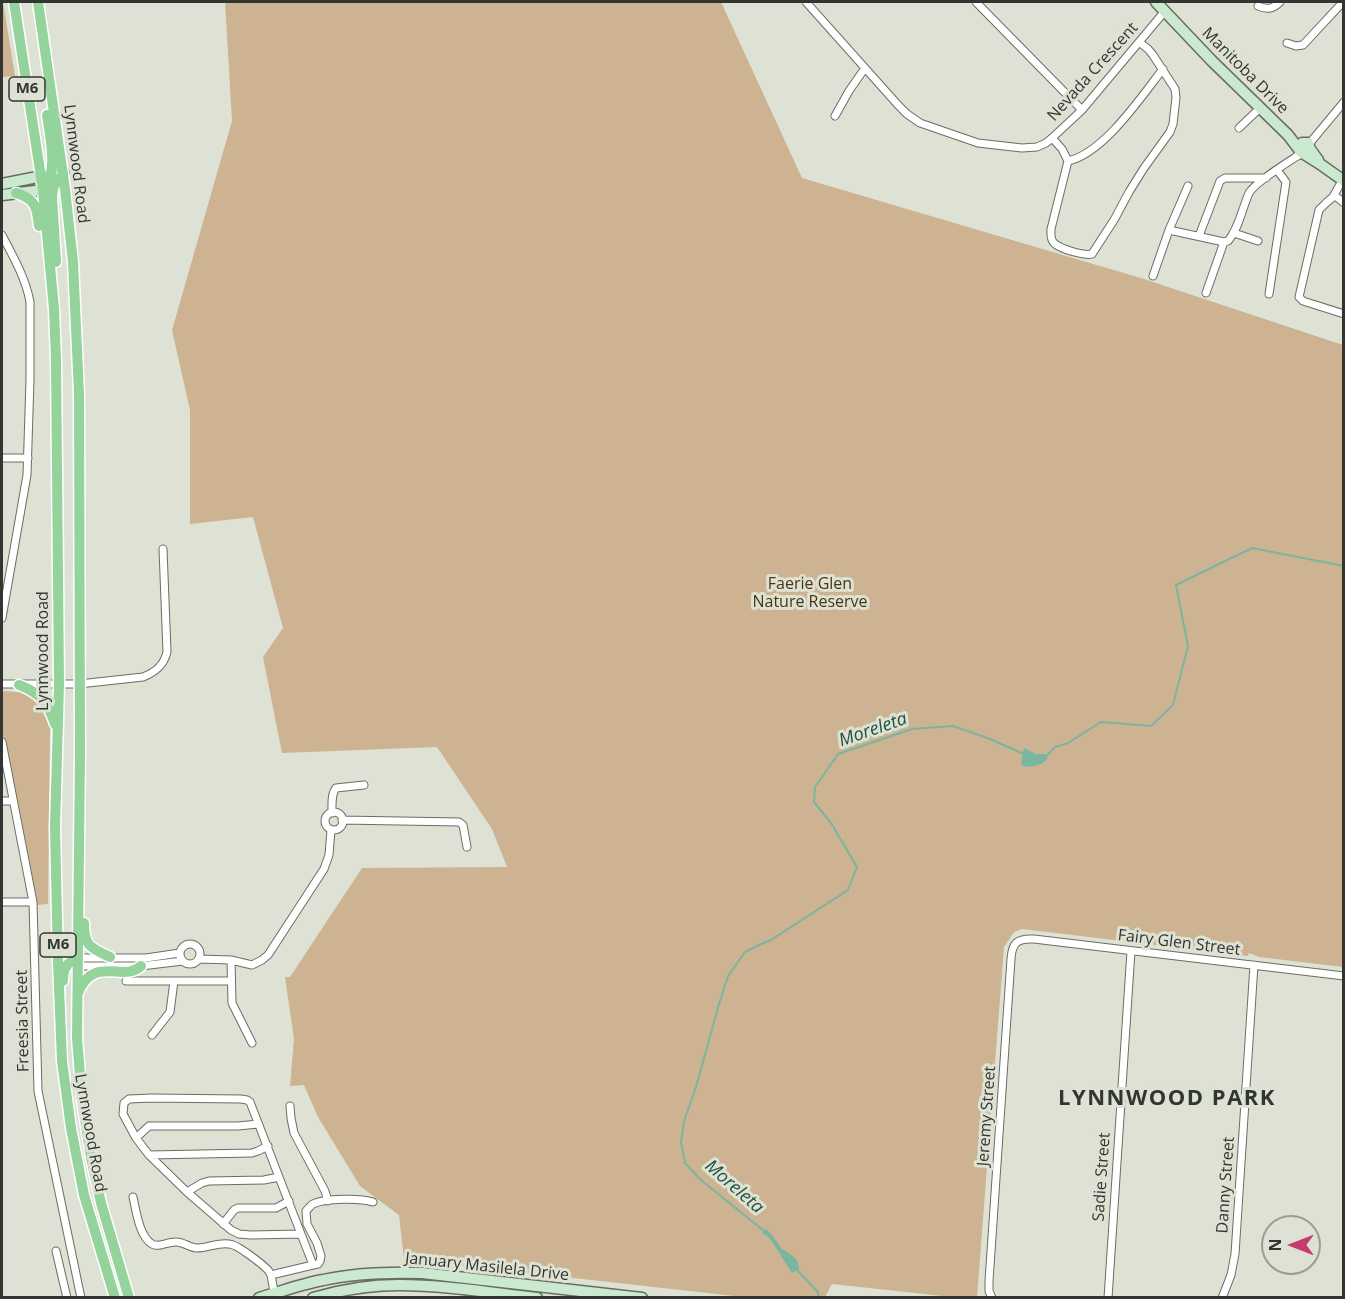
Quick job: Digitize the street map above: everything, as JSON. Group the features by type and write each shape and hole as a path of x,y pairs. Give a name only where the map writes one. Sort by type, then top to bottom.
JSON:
{"main road":[{"name":"Lynnwood Road","path":"14,2 52,175 65,189 73,262 80,393 80,753 74,963 78,994 77,1038 86,1129 101,1203 130,1298"},
{"name":"Manitoba Drive","path":"1156,2 1288,135 1343,181"},
{"name":"Lynnwood Road","path":"39,7 52,175 48,190 56,360 59,684 55,827 62,1061 71,1128 84,1195 115,1298"},
{"path":"2,184 52,175 57,179 48,190"},
{"path":"2,195 65,189"},
{"path":"16,193 25,196 36,206 47,307 56,360"},
{"path":"19,685 34,692 44,701 57,733"},
{"path":"78,858 84,885 86,941 92,949 110,957"},
{"path":"58,942 59,959 74,963"},
{"path":"68,1103 63,971 74,963"},
{"path":"78,994 89,976 103,972 132,971 141,966"},
{"name":"January Masilela Drive","path":"259,1298 333,1278 402,1273 422,1273 642,1298"},
{"name":"January Masilela Drive","path":"313,1298 333,1292 399,1285 537,1298"}],"street":[{"name":"Nevada Crescent","path":"807,2 914,120 978,143 1033,148 1046,143 1082,110 1165,11"},
{"path":"975,2 1082,110"},
{"path":"1258,6 1271,8 1280,2"},
{"path":"1287,43 1296,46 1303,45 1342,2"},
{"path":"1052,138 1068,161 1052,229 1052,239 1056,245 1084,255 1092,254 1144,168 1170,132 1175,113 1176,94 1172,84 1148,49 1138,42"},
{"path":"835,116 865,68"},
{"path":"1068,161 1080,158 1096,147 1122,120 1163,69"},
{"path":"1169,230 1224,242 1230,240 1251,190 1304,149 1344,102"},
{"path":"1239,128 1260,108"},
{"path":"1269,294 1286,183 1277,170"},
{"path":"1199,236 1220,181 1226,178 1266,178"},
{"path":"1343,181 1334,196 1319,210 1299,297 1303,301 1344,314"},
{"path":"1153,276 1188,186"},
{"path":"1334,196 1344,203"},
{"path":"1234,233 1258,241"},
{"path":"2,235 14,258 30,302 27,475 2,618"},
{"path":"1206,293 1224,242"},
{"path":"2,458 28,458"},
{"path":"2,684 79,684 152,674 161,666 167,651 163,549"},
{"name":"Freesia Street","path":"2,742 33,902 38,1091 81,1298"},
{"path":"332,813 333,795 336,788 364,785"},
{"path":"2,801 13,801"},
{"path":"199,959 231,960 252,965 262,960 324,869 329,855 331,830 325,821 332,813 340,815 342,820 339,828 331,830"},
{"path":"342,820 459,822 463,825 467,847"},
{"path":"2,902 33,902"},
{"name":"Fairy Glen Street","path":"1014,945 1026,938 1344,976"},
{"path":"183,961 180,953 187,944 195,945 218,959"},
{"name":"Jeremy Street","path":"992,1298 989,1290 1011,952 1014,945"},
{"path":"74,963 141,966 183,961 194,963 199,959 201,952 199,949"},
{"name":"Sadie Street","path":"1108,1298 1131,951"},
{"path":"74,963 110,957 146,958 180,953"},
{"path":"231,960 232,1006 252,1043"},
{"name":"Danny Street","path":"1222,1298 1232,1275 1235,1254 1254,965"},
{"path":"126,981 231,981"},
{"path":"152,1035 170,1012 174,981"},
{"path":"301,1234 239,1234 224,1224 148,1155 123,1114 124,1103 129,1099 152,1098 247,1100 250,1102 313,1265"},
{"path":"290,1106 294,1133 328,1201"},
{"path":"136,1138 149,1126 258,1124"},
{"path":"148,1155 252,1153 268,1146"},
{"path":"187,1192 209,1180 268,1180 279,1177"},
{"path":"134,1197 139,1225 153,1245 173,1242 196,1248 233,1245 265,1267 271,1275 274,1295"},
{"path":"271,1275 318,1264 320,1261 321,1256 317,1244 307,1224 306,1211 312,1204 328,1201 366,1200 373,1202"},
{"path":"224,1224 238,1208 276,1208 289,1201"},
{"path":"56,1251 67,1298"}],"green space":[{"path":"3,2 15,76 2,77"},
{"name":"Faerie Glen Nature Reserve","path":"225,2 721,2 802,178 1144,279 1343,345 1343,967 1259,957 1249,953 1248,956 1022,929 1014,932 1004,947 977,1297 952,1297 832,1284 825,1297 743,1297 404,1259 399,1215 360,1186 318,1117 304,1085 290,1086 294,1039 285,977 290,977 362,868 507,867 492,829 437,747 282,753 263,657 283,628 253,517 190,524 190,410 172,330 232,121"},
{"path":"4,691 30,693 45,708 50,724 48,904 37,905 2,732 2,693"}],"shaded area":[{"path":"1024,748 1036,754 1046,754 1048,758 1037,765 1023,766 1021,763"},
{"path":"766,1229 781,1248 797,1260 799,1269 792,1273 771,1240 762,1234"}],"waterway":[{"name":"Moreleta","path":"1046,756 1055,747 1068,743 1101,722 1151,726 1173,705 1188,646 1176,585 1252,548 1344,566"},
{"name":"Moreleta","path":"764,1231 701,1180 685,1163 681,1142 684,1121 728,976 745,952 771,940 848,890 857,867 831,823 814,802 815,787 838,754 912,729 953,726 1024,754"},
{"name":"Moreleta","path":"797,1270 818,1292 819,1298"}],"district":[{"name":"LYNNWOOD PARK","path":"1167,1099"}]}
